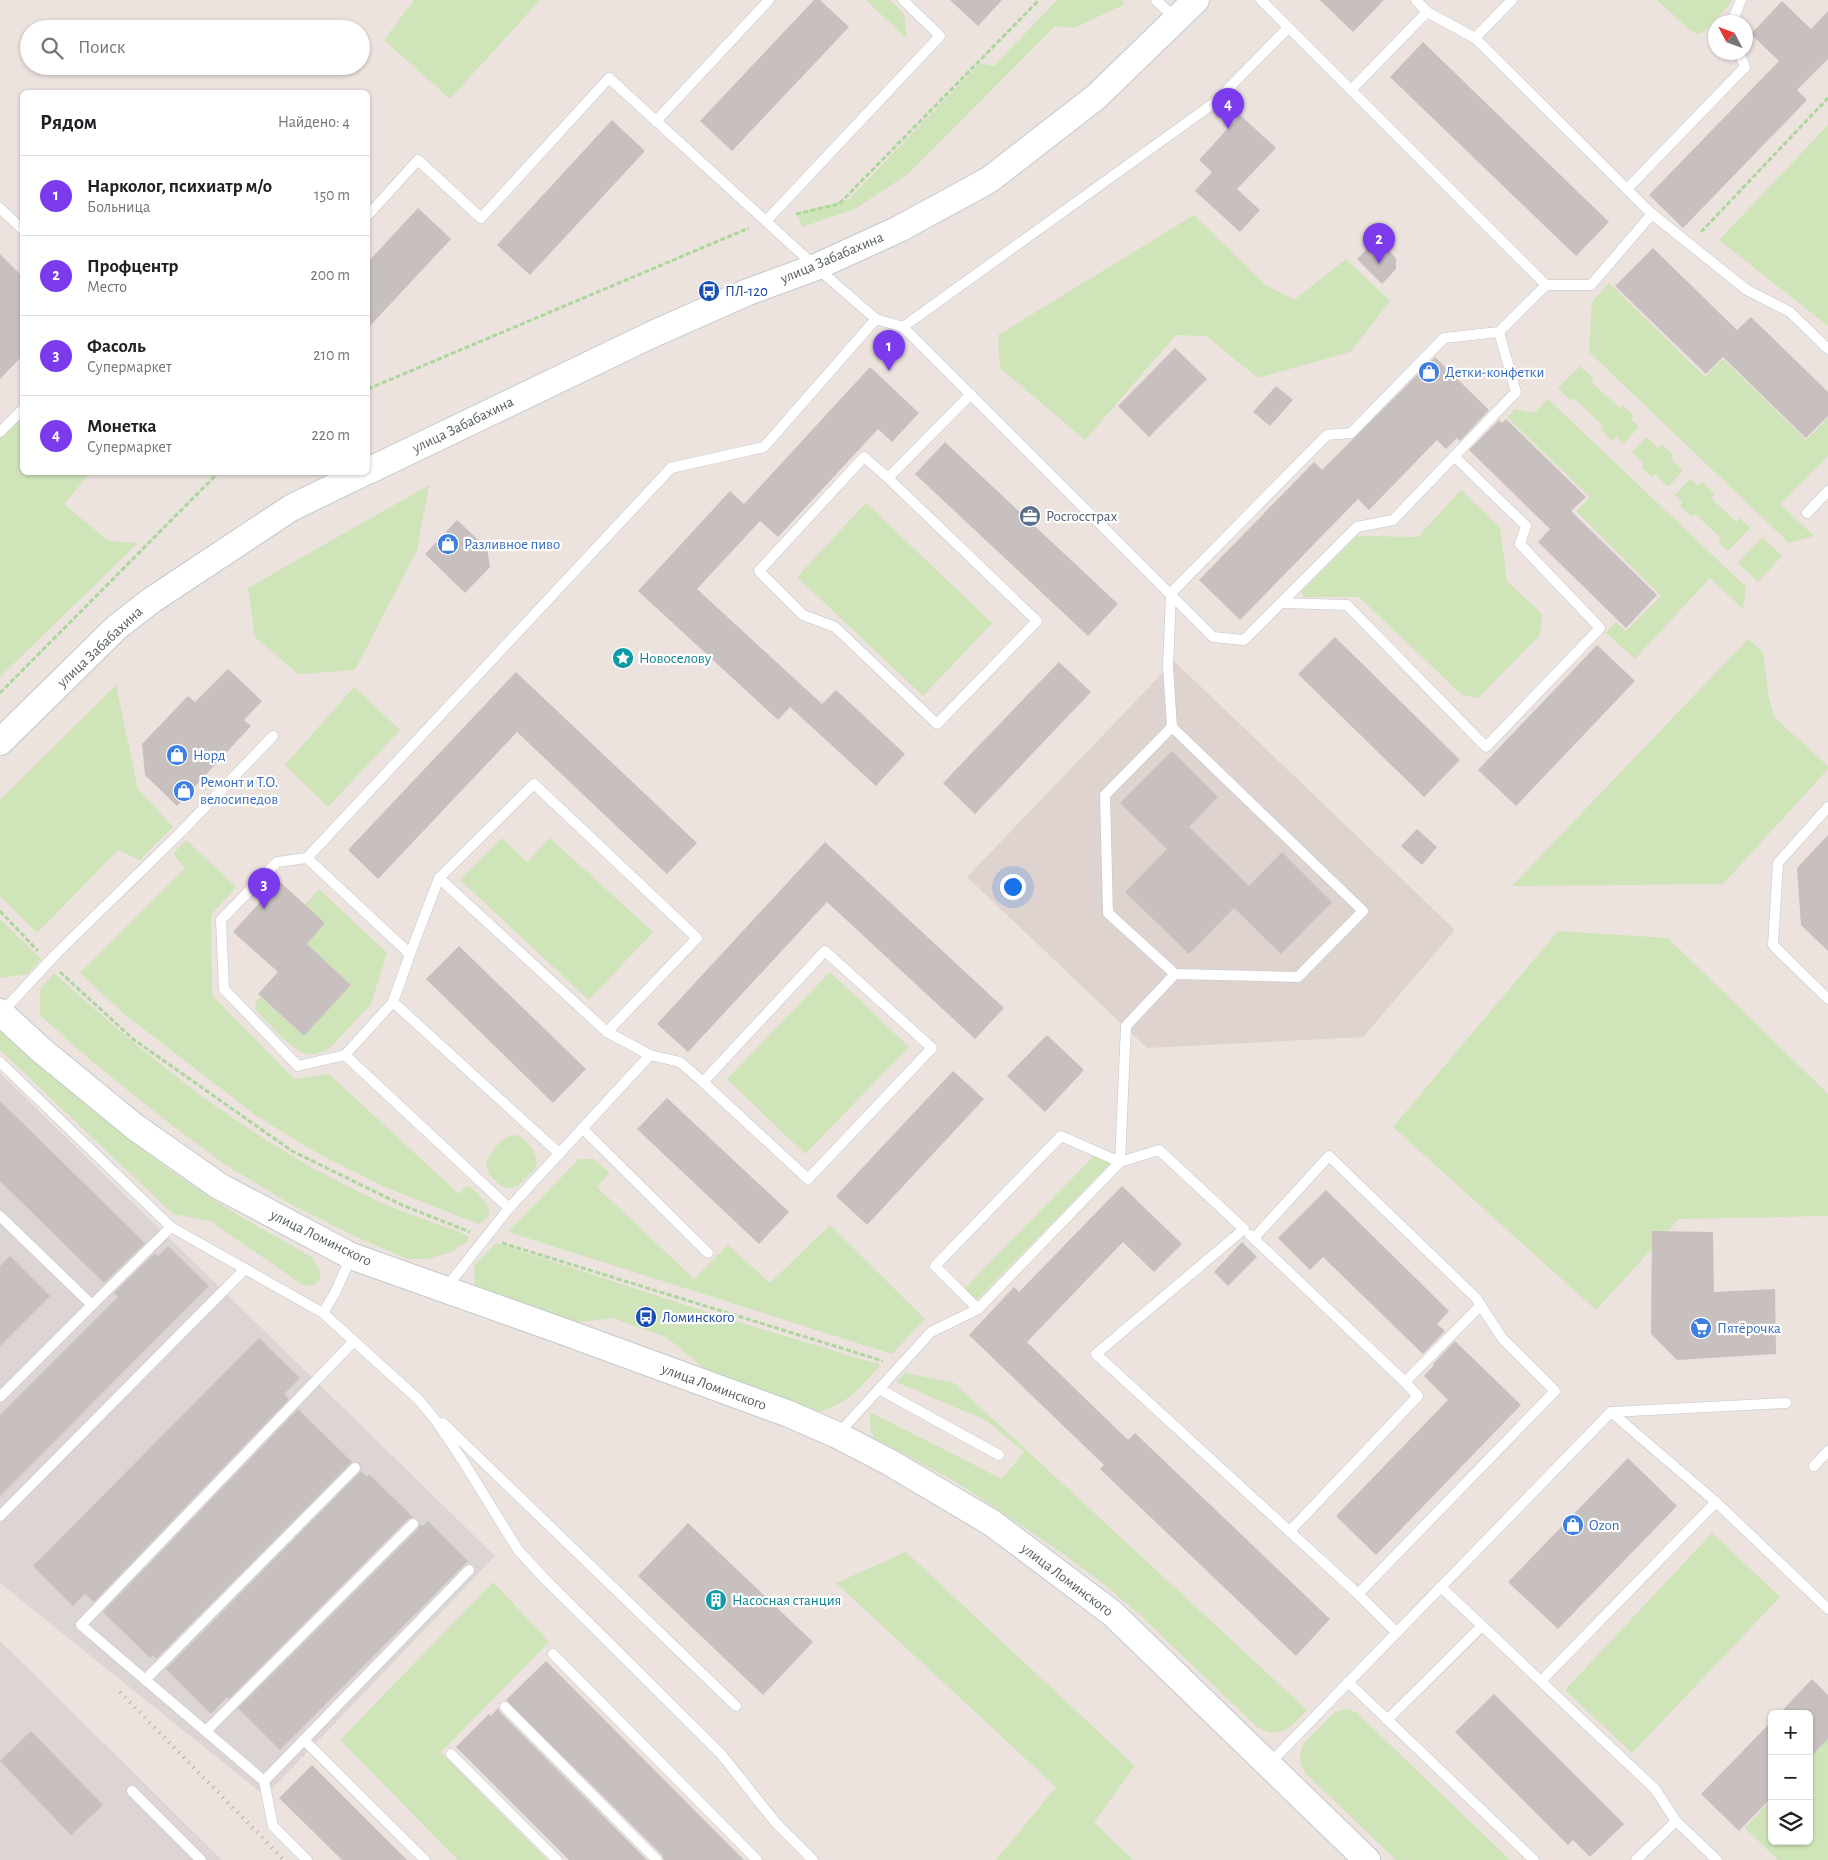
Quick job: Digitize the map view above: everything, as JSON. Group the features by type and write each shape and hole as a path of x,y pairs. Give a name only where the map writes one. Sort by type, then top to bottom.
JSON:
{"street":[{"name":"улица Забабахина","path":"370,470 653,334 748,292 816,267 899,230 989,180 1096,97 1196,0"},
{"name":"улица Забабахина","path":"0,742 117,627 152,600 291,508 360,475"},
{"name":"улица Ломинского","path":"1,1012 40,1049 135,1127 211,1181 351,1256 562,1331 770,1408 837,1435 889,1462 992,1524 1113,1614 1367,1860"}],"lane":[{"path":"656,121 769,0"},
{"path":"766,221 940,36 903,0"},
{"path":"1156,0 1176,20"},
{"path":"1261,0 1546,285"},
{"path":"1416,0 1427,12 1475,38 1652,214 1747,290 1790,312 1828,349"},
{"path":"1475,38 1512,0"},
{"path":"1735,15 1741,0"},
{"path":"1352,89 1427,12"},
{"path":"903,327 1214,103 1288,28"},
{"path":"1627,189 1744,67 1742,60"},
{"path":"370,212 418,160 481,218 609,78 816,267 876,319 903,327 1213,636 1244,640 1357,527 1393,520 1516,392 1499,332"},
{"path":"0,208 20,227"},
{"path":"1172,727 1105,795 1108,913 1175,974 1298,977 1363,911 1172,727 1168,668 1171,593 1327,435 1350,433 1444,338 1499,332 1546,285 1591,285 1652,214"},
{"path":"606,1032 697,938 534,784 439,878 393,1002 345,1055 298,1066 224,989 221,920 277,862 307,858 671,468 764,447 876,319"},
{"path":"888,478 971,394"},
{"path":"0,432 20,412"},
{"path":"1282,603 1347,606 1486,747 1600,628 1520,544 1526,526 1454,456"},
{"path":"864,457 888,478 1037,621 936,724 835,627 803,615 758,571 864,457"},
{"path":"1807,513 1828,491"},
{"path":"1,1012 180,833 273,736"},
{"path":"1828,807 1778,863 1773,945 1828,999"},
{"path":"307,858 410,954"},
{"path":"439,878 606,1032 650,1055 680,1062 808,1179 932,1048 825,951 704,1082"},
{"path":"1120,1162 1126,1026 1175,974"},
{"path":"393,1002 560,1154"},
{"path":"345,1055 509,1208"},
{"path":"445,1290 509,1208 584,1129 650,1055"},
{"path":"0,1062 170,1227 323,1313 419,1400 736,1706"},
{"path":"584,1129 708,1253"},
{"path":"978,1309 935,1266 1061,1136 1120,1162"},
{"path":"837,1435 931,1332 978,1309 1120,1162 1159,1150 1254,1238 1418,1396 1290,1531"},
{"path":"1254,1238 1330,1156 1476,1298 1502,1338 1555,1391 1358,1594"},
{"path":"0,1216 92,1306"},
{"path":"0,1232 8,1224"},
{"path":"0,1397 170,1227"},
{"path":"1244,1229 1096,1354 1290,1531 1397,1632"},
{"path":"323,1313 335,1293 351,1256"},
{"path":"0,1516 245,1269"},
{"path":"1405,1382 1481,1305"},
{"path":"306,1860 273,1826 264,1781 81,1626 354,1341"},
{"path":"879,1389 999,1455"},
{"path":"419,1400 437,1422 518,1550 721,1754 776,1823 814,1860"},
{"path":"1268,1764 1611,1412 1786,1403"},
{"path":"1611,1412 1716,1502 1828,1608"},
{"path":"1814,1466 1828,1451"},
{"path":"145,1680 355,1468"},
{"path":"1541,1681 1716,1502"},
{"path":"206,1731 413,1524"},
{"path":"264,1781 469,1570"},
{"path":"1441,1587 1655,1789 1676,1821 1717,1860"},
{"path":"1387,1720 1482,1626"},
{"path":"553,1654 757,1860"},
{"path":"1348,1682 1534,1860"},
{"path":"505,1707 657,1860"},
{"path":"304,1740 424,1860"},
{"path":"451,1754 557,1860"},
{"path":"132,1791 201,1860"},
{"path":"1636,1860 1676,1821"}],"path":[{"path":"370,388 766,221 839,204 1039,0"},
{"path":"1689,244 1828,98"},
{"path":"0,693 216,475"},
{"path":"0,911 49,962 133,1040 292,1151 402,1205 486,1238 900,1366"}],"shaded area":[{"path":"1174,661 1455,930 1363,1037 1147,1048 967,877"},
{"path":"0,1073 495,1556 265,1796 0,1583"},
{"path":"0,1641 222,1860 0,1860"}],"green space":[{"path":"414,0 540,0 450,99 384,40"},
{"path":"866,0 890,0 904,14 907,39"},
{"path":"1057,0 1121,0 1125,4 1074,28 1055,26 908,174 855,209 802,227 797,213 849,199 980,63 994,66"},
{"path":"1657,0 1731,0 1720,15 1708,15 1708,28 1704,32 1698,34 1691,31"},
{"path":"1828,125 1828,326 1719,240"},
{"path":"1194,215 1265,285 1294,300 1346,259 1390,301 1350,352 1258,378 1206,336 1176,335 1085,440 1000,368 998,335"},
{"path":"1609,283 1705,377 1723,359 1806,440 1828,418 1828,456 1780,504 1814,536 1789,543 1589,352 1592,302"},
{"path":"1580,366 1594,379 1591,382 1620,408 1623,406 1634,416 1631,419 1639,427 1623,444 1616,437 1612,441 1600,429 1603,426 1574,398 1571,401 1558,388"},
{"path":"1548,399 1746,587 1743,609 1710,578 1635,659 1606,633 1616,622 1626,631 1661,596 1576,511 1590,497 1507,417 1515,409 1534,413"},
{"path":"20,414 20,475 88,475 64,504 108,541 138,543 0,677 0,435"},
{"path":"1647,437 1658,448 1662,445 1673,455 1671,459 1683,471 1668,487 1655,474 1652,477 1641,467 1644,464 1632,452"},
{"path":"1690,479 1699,486 1702,482 1715,494 1711,498 1736,522 1740,518 1750,528 1728,551 1718,542 1721,538 1695,514 1691,516 1680,506 1683,503 1675,495"},
{"path":"429,485 417,550 355,670 298,674 255,637 248,588"},
{"path":"1461,490 1500,528 1507,581 1542,614 1540,635 1478,698 1462,695 1359,597 1304,597 1301,592 1357,536 1418,537"},
{"path":"866,503 992,623 923,696 797,577"},
{"path":"1762,537 1782,556 1758,582 1738,563"},
{"path":"1748,639 1763,652 1769,698 1774,717 1828,766 1828,769 1723,884 1512,886"},
{"path":"116,685 138,789 173,827 140,860 118,850 37,933 0,896 0,800"},
{"path":"354,687 400,730 328,807 285,765"},
{"path":"502,838 527,862 550,838 653,932 589,1000 460,880"},
{"path":"186,840 236,887 211,915 212,995 294,1079 329,1074 459,1194 468,1185 486,1204 489,1215 486,1220 479,1224 382,1186 317,1153 258,1117 123,1013 80,973 185,868 173,854"},
{"path":"319,889 387,953 371,1004 330,1048 319,1053 308,1054 287,1042 255,1009 256,1002 260,997 304,1036 351,985 307,944 325,923 305,905"},
{"path":"0,919 41,959 28,974 0,978"},
{"path":"1558,931 1668,938 1828,1094 1828,1216 1679,1219 1596,1310 1393,1127"},
{"path":"830,972 909,1047 805,1154 727,1079"},
{"path":"54,973 166,1069 246,1127 330,1177 385,1204 462,1233 469,1237 467,1242 449,1253 427,1259 407,1259 352,1235 287,1202 224,1164 165,1120 88,1058 40,1015 40,989"},
{"path":"0,1027 107,1121 163,1165 222,1205 313,1258 320,1273 319,1281 316,1284 303,1285 210,1221 173,1214 0,1050"},
{"path":"514,1135 520,1136 533,1149 537,1162 535,1169 518,1186 506,1188 489,1175 486,1161 501,1141"},
{"path":"1094,1156 1111,1163 976,1301 964,1289"},
{"path":"579,1159 594,1159 609,1173 597,1187 694,1279 728,1245 770,1283 830,1225 925,1319 892,1354 508,1232"},
{"path":"496,1243 722,1317 881,1365 852,1395 836,1405 815,1413 706,1370 666,1337 612,1318 578,1322 475,1286 474,1266"},
{"path":"905,1373 954,1383 1307,1710 1286,1730 1274,1732 1258,1728 1141,1616 1105,1585 1062,1553 956,1482 874,1438 870,1428 870,1412 1002,1479 1024,1452 987,1421 896,1382"},
{"path":"1712,1533 1780,1597 1632,1753 1565,1690"},
{"path":"906,1552 1135,1766 1094,1822 1133,1860 996,1860 1056,1787 836,1583"},
{"path":"493,1582 549,1642 441,1752 547,1860 458,1860 340,1740"},
{"path":"1347,1709 1356,1712 1510,1860 1396,1860 1306,1774 1301,1764 1300,1755 1303,1744 1335,1712"},
{"path":"1828,1738 1828,1860 1778,1860 1745,1828 1768,1803 1768,1845 1813,1845 1813,1754"}],"building":[{"path":"814,0 820,0 849,27 732,151 700,121"},
{"path":"950,0 1002,0 978,26"},
{"path":"1320,0 1384,0 1353,32"},
{"path":"1782,1 1811,29 1828,11 1828,59 1797,90 1807,100 1683,228 1649,195 1779,61 1753,36 1753,32"},
{"path":"1423,42 1609,222 1576,256 1390,77"},
{"path":"1240,115 1276,148 1237,189 1260,210 1240,232 1195,191 1212,172 1199,160"},
{"path":"612,120 645,151 530,275 497,245"},
{"path":"418,208 451,239 370,326 370,260"},
{"path":"1377,239 1396,258 1396,269 1382,284 1357,259"},
{"path":"1653,248 1737,330 1751,317 1828,392 1828,416 1806,438 1723,357 1706,374 1615,286"},
{"path":"0,254 20,274 20,358 0,379"},
{"path":"1175,348 1207,379 1149,437 1118,406"},
{"path":"1435,357 1489,410 1460,441 1457,438 1446,449 1437,440 1369,510 1358,499 1240,620 1199,580 1314,462 1322,470"},
{"path":"870,367 919,413 892,442 878,429 778,537 760,521 697,589 822,704 836,690 905,754 876,786 790,707 778,720 638,591 730,491 744,504"},
{"path":"1276,386 1293,400 1270,426 1253,412"},
{"path":"1506,419 1586,497 1571,511 1657,595 1626,628 1538,542 1550,529 1469,450 1499,420 1502,423"},
{"path":"945,442 1118,604 1088,636 915,474"},
{"path":"457,520 487,548 490,567 465,593 425,554"},
{"path":"1335,637 1460,760 1424,797 1298,674"},
{"path":"1597,645 1635,681 1516,806 1478,770"},
{"path":"1059,662 1091,692 975,814 943,783"},
{"path":"228,669 262,701 244,720 251,726 177,806 145,775 142,744 188,696 195,702"},
{"path":"516,672 697,843 667,874 517,732 378,879 348,850"},
{"path":"1172,751 1218,797 1189,827 1249,886 1282,852 1332,902 1281,954 1234,908 1189,954 1125,892 1167,849 1120,803"},
{"path":"1417,829 1437,847 1422,865 1401,846"},
{"path":"1828,835 1828,951 1801,925 1797,868"},
{"path":"825,842 1004,1008 975,1039 827,902 688,1052 657,1024"},
{"path":"279,881 325,923 307,944 351,985 304,1036 258,994 278,972 233,932"},
{"path":"459,946 586,1069 553,1103 426,979"},
{"path":"1047,1035 1084,1070 1045,1112 1007,1076"},
{"path":"953,1071 984,1099 867,1225 836,1196"},
{"path":"667,1098 789,1212 759,1244 637,1129"},
{"path":"0,1101 145,1243 104,1283 0,1181"},
{"path":"1122,1186 1182,1244 1154,1272 1123,1242 1027,1342 1128,1440 1135,1433 1330,1619 1296,1656 1100,1469 1104,1465 969,1335 1014,1287 1019,1292"},
{"path":"1326,1190 1449,1311 1437,1324 1445,1331 1423,1354 1323,1257 1310,1270 1278,1238"},
{"path":"1652,1231 1713,1232 1714,1292 1775,1289 1776,1354 1677,1360 1651,1334"},
{"path":"1242,1242 1257,1257 1228,1286 1214,1272"},
{"path":"168,1246 209,1286 0,1496 0,1415 118,1297 114,1293 155,1253 158,1256"},
{"path":"10,1256 50,1296 0,1346 0,1266"},
{"path":"259,1338 300,1378 284,1394 289,1399 94,1602 85,1594 73,1606 33,1566"},
{"path":"1455,1341 1521,1405 1376,1555 1336,1516 1448,1400 1424,1376"},
{"path":"298,1409 352,1462 156,1659 153,1655 150,1658 103,1612"},
{"path":"1628,1458 1677,1506 1558,1629 1508,1582"},
{"path":"361,1471 367,1477 369,1474 413,1517 408,1519 229,1699 227,1697 211,1714 166,1669"},
{"path":"428,1521 468,1561 280,1750 238,1708 418,1529 420,1524 422,1526"},
{"name":"Насосная станция","path":"688,1523 813,1642 763,1695 638,1576"},
{"path":"546,1661 744,1860 664,1860 662,1855 506,1700"},
{"path":"1812,1679 1828,1695 1828,1739 1813,1754 1813,1710 1783,1710"},
{"path":"1494,1694 1624,1824 1590,1857 1573,1840 1568,1845 1455,1732"},
{"path":"498,1708 647,1860 569,1860 456,1747 489,1714 491,1716"},
{"path":"1768,1725 1768,1801 1739,1831 1701,1794"},
{"path":"31,1731 103,1805 71,1835 0,1761"},
{"path":"312,1765 407,1860 342,1860 279,1798"}],"railway":[{"path":"120,1692 284,1860"}],"place":[{"name":"Монетка","path":"1228,129"},
{"name":"Профцентр","path":"1379,264"},
{"name":"ПЛ-120","path":"709,291"},
{"name":"Нарколог, психиатр м/о","path":"889,371"},
{"name":"Детки-конфетки","path":"1429,372"},
{"name":"Росгосстрах","path":"1030,516"},
{"name":"Разливное пиво","path":"448,544"},
{"name":"Новоселову","path":"623,658"},
{"name":"Норд","path":"177,755"},
{"name":"Ремонт и Т.О. велосипедов","path":"184,791"},
{"name":"Фасоль","path":"264,909"},
{"name":"Ломинского","path":"646,1317"},
{"name":"Пятёрочка","path":"1701,1328"},
{"name":"Ozon","path":"1573,1525"},
{"name":"Насосная станция","path":"716,1600"}]}
